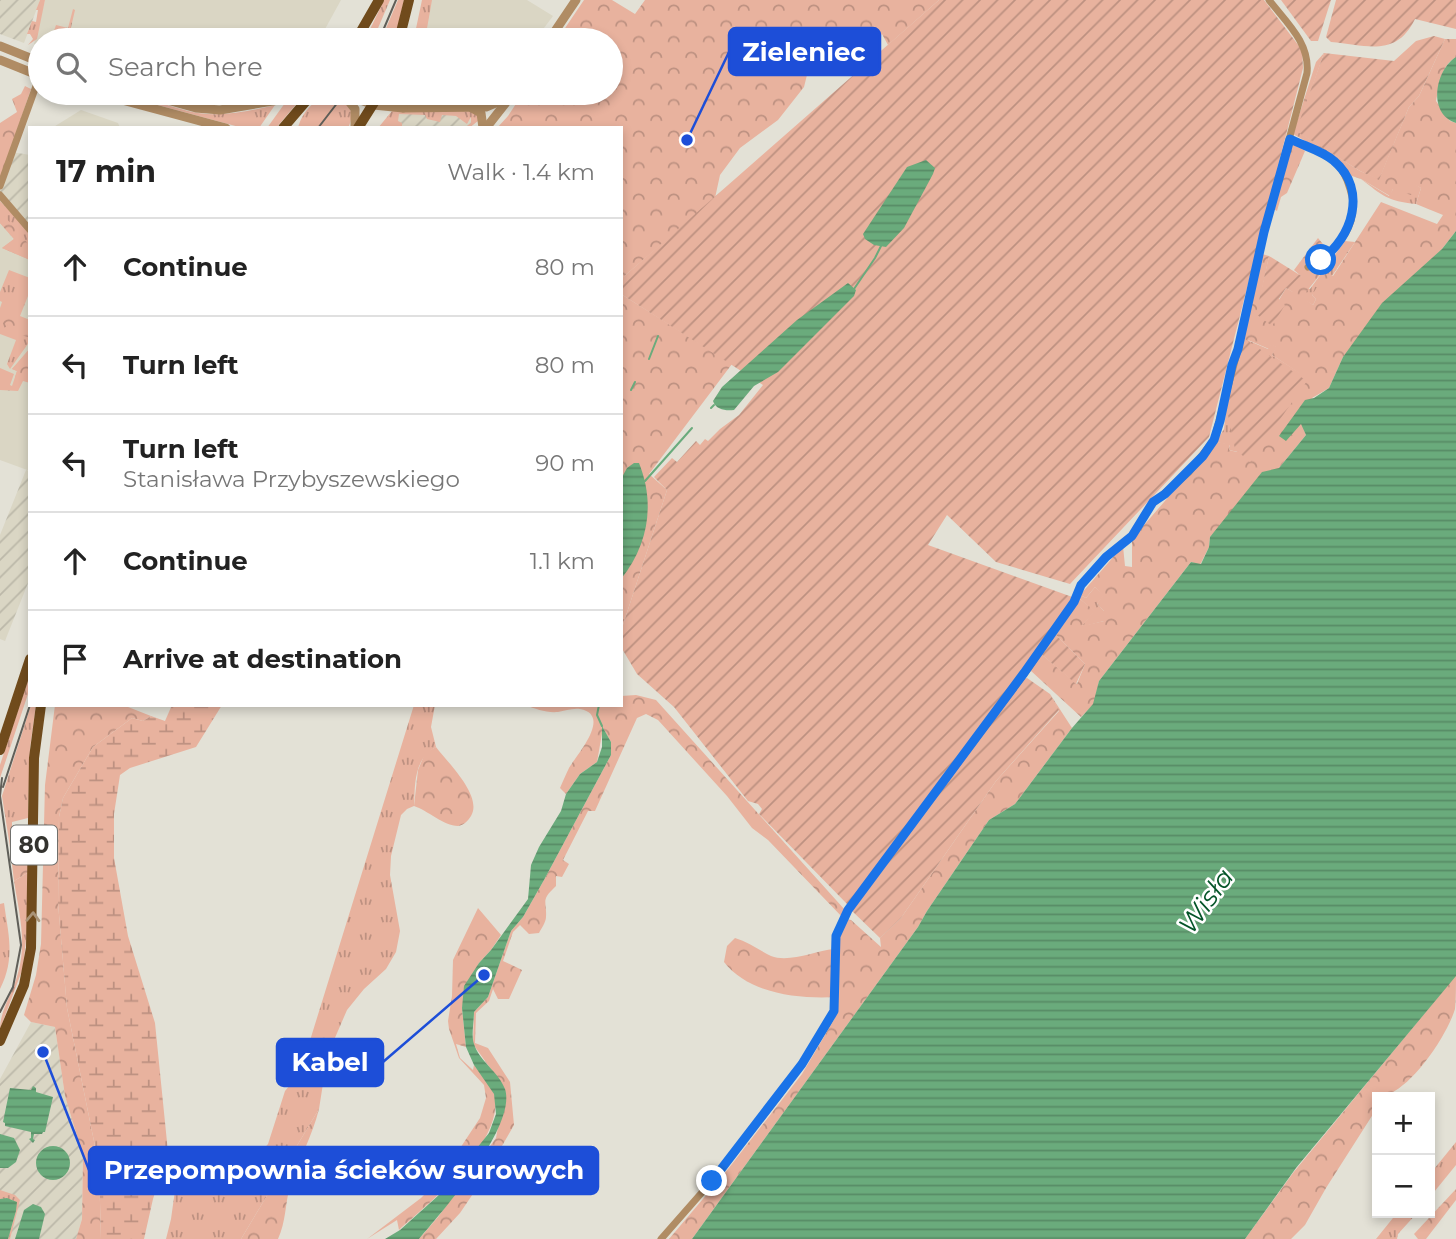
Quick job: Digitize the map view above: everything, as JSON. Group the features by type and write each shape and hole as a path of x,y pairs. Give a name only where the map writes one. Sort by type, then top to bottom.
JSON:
{"main road":[{"path":"363,28 379,0"},
{"path":"402,28 409,0"},
{"path":"285,126 304,105"},
{"path":"358,126 374,105"},
{"path":"0,750 28,665"},
{"name":"80","path":"0,1041 24,985 31,948 34,758 41,707"}],"street":[{"path":"557,28 576,0"},
{"path":"661,1239 712,1181 802,1064 827,1026 834,1011 836,936 848,910 1024,673 1074,602 1081,585 1106,557 1132,536 1151,505 1189,472 1214,440 1264,232 1307,73 1306,50 1269,0"},
{"path":"0,46 28,57"},
{"path":"0,60 28,71"},
{"path":"0,186 29,105"},
{"path":"141,105 219,126"},
{"path":"186,105 214,110 253,105"},
{"path":"353,105 356,126"},
{"path":"374,105 472,108 493,105"},
{"path":"486,126 504,105"},
{"path":"472,108 481,113 484,126"},
{"path":"294,126 295,114"},
{"path":"1290,139 1332,159 1341,168 1352,192 1354,206 1352,219 1340,244 1308,267"},
{"path":"0,195 28,228"}],"shaded area":[{"path":"0,0 40,0 24,43 0,34"},
{"path":"45,0 341,0 326,28 38,28"},
{"path":"423,0 527,0 553,16 544,28 417,28"},
{"path":"81,110 118,123 119,126 55,126"},
{"path":"396,112 479,117 472,126 392,126"},
{"path":"6,151 28,155 28,252 16,243 0,221 0,165"},
{"path":"0,221 16,243 28,252 28,470 0,460"},
{"path":"28,470 28,583 5,641 0,639 0,535"},
{"path":"31,1022 55,1027 65,1096 83,1156 82,1219 76,1239 0,1239 0,1079"}],"green space":[{"path":"40,0 45,0 39,28 29,28 32,21 36,22 36,10"},
{"path":"384,0 390,0 378,28 371,28"},
{"path":"398,0 404,0 398,28 386,28"},
{"path":"422,0 432,0 427,28 416,28"},
{"path":"584,0 612,0 635,14 645,0 939,0 888,45 882,34 864,52 849,60 833,56 816,35 809,36 808,71 804,87 778,120 740,148 720,175 715,198 623,277 623,126 499,126 515,105 623,105 623,28 565,28"},
{"path":"939,0 1264,0 1302,50 1303,68 1209,437 1070,584 996,562 947,515 928,545 1075,598 848,905 759,814 762,809 758,804 748,801 674,707 637,674 623,650 623,625 667,490 654,477 672,458 677,462 696,441 700,445 705,439 708,441 739,415 763,385 623,295 623,277"},
{"path":"1281,0 1331,0 1318,41 1311,41"},
{"path":"1336,0 1456,0 1456,29 1415,19 1399,39 1390,44 1368,46 1331,42 1326,37"},
{"path":"73,9 71,28 68,28"},
{"path":"1434,36 1445,39 1419,96 1409,107 1379,180 1296,131 1324,53 1394,61 1416,41"},
{"path":"1445,39 1456,39 1456,57 1444,71 1436,101 1450,121 1456,123 1456,231 1343,357 1329,388 1312,398 1302,424 1306,435 1279,468 1210,537 1209,547 1200,565 1191,562 1099,681 1094,704 1081,717 1030,670 1040,653 1077,684 1085,664 1056,635 1080,599 1095,611 1082,626 1104,621 1104,611 1097,604 1103,595 1095,587 1086,598 1080,595 1123,546 1125,566 1132,567 1132,539 1216,442 1230,444 1229,450 1237,452 1241,406 1227,403 1236,369 1286,391 1299,373 1272,355 1276,347 1271,345 1269,349 1248,340 1236,363 1262,254 1269,256 1257,314 1279,300 1286,288 1293,292 1302,277 1294,270 1318,238 1327,249 1318,256 1328,265 1302,297 1313,305 1316,299 1312,295 1326,273 1333,276 1381,202 1437,224 1443,215 1416,204 1421,188 1415,185 1411,195 1393,189 1390,196 1361,179 1346,174 1339,160 1293,134 1316,62 1324,53 1297,131 1360,171 1379,179 1409,107 1419,96"},
{"path":"25,86 28,88 28,98 0,181 0,123 17,112 12,99 21,94"},
{"path":"158,105 217,114 275,105 260,126 236,126"},
{"path":"284,105 296,105 278,126 268,126"},
{"path":"312,105 348,105 351,121 349,126 299,126"},
{"path":"392,111 471,111 477,114 478,121 467,126 471,123 471,117 467,124 456,116 442,115 440,122 427,119 425,115 399,114 398,121 402,126 380,126"},
{"path":"1291,142 1305,151 1287,193 1281,197 1277,211 1272,208"},
{"path":"1361,179 1389,196 1393,189 1415,184 1421,188 1416,204 1406,203 1386,197"},
{"path":"0,201 28,230 28,259 2,248 14,239 0,223"},
{"path":"0,211 28,244 28,259 2,248 14,239 0,223"},
{"path":"1345,241 1355,242 1332,276 1312,295 1316,299 1313,305 1301,298 1307,288 1310,289"},
{"path":"1269,256 1303,277 1294,293 1286,288 1279,299 1285,305 1272,326 1256,314"},
{"path":"9,270 28,277 28,296 20,316 28,319 28,344 10,369 7,364 16,340 0,334 0,292"},
{"path":"623,295 732,364 649,474 667,490 623,625"},
{"path":"0,312 28,324 28,337 4,329 8,325 0,323"},
{"path":"1242,337 1307,381 1250,462 1235,449 1227,410"},
{"path":"1247,340 1268,349 1271,344 1277,347 1272,355 1300,373 1286,391 1245,346"},
{"path":"28,350 28,382 23,381 18,391 0,390 0,368 14,374 10,385 12,386 17,371 12,369"},
{"path":"24,356 28,358 28,382 15,377 17,371 12,369"},
{"path":"1227,403 1241,406 1238,452 1229,450 1230,445 1216,442 1224,429"},
{"path":"1095,587 1104,595 1097,604 1104,611 1104,621 1081,627 1094,611 1080,599 1080,595 1086,598"},
{"path":"1056,635 1085,664 1076,684 1040,653"},
{"path":"1027,678 1050,694 1059,710 996,781 901,918 880,938 851,910"},
{"path":"28,680 28,694 0,778 0,765"},
{"path":"1050,694 1072,728 1015,804 989,820 918,927 692,1239 669,1239 725,1173 802,1074 835,1018 836,997 806,997 775,992 760,988 734,973 724,962 727,946 735,938 778,958 834,949 845,920 768,840 752,828 727,796 658,720 646,714 637,718 595,811 588,811 563,860 569,864 562,877 556,876 556,886 546,898 546,919 539,933 529,934 520,925 513,932 503,961 522,970 509,999 498,999 493,989 489,1001 476,1013 475,1043 488,1048 510,1082 514,1125 460,1213 436,1239 419,1239 496,1138 505,1089 473,1044 474,1012 488,997 511,931 523,917 611,755 611,742 603,728 597,762 580,774 566,794 560,788 569,768 590,736 593,719 589,713 580,709 549,712 531,707 623,707 623,696 636,695 656,700 845,910 845,919 851,920 881,947 880,938 901,918 996,781 1059,711"},
{"path":"30,707 36,707 30,748 28,818 12,822 12,827 29,829 28,855 14,839 10,847 2,796"},
{"path":"55,707 128,707 151,716 143,721 132,718 93,747 63,798 59,817 58,903 67,1008 99,1166 101,1239 76,1239 82,1219 83,1156 65,1096 55,1027 31,1022 24,1015 36,975 41,944 45,785"},
{"path":"171,707 221,707 196,747 130,768 120,775 114,814 114,858 128,936 155,1023 168,1152 144,1239 101,1239 99,1166 67,1008 58,903 59,817 63,798 93,747 132,718 143,721 151,716 165,721"},
{"path":"413,707 435,707 431,727 436,747 423,758 417,772 414,806 401,815 391,856 390,875 400,931 396,952 386,969 364,989 347,1010 331,1047 319,1109 241,1239 166,1239 177,1176 227,1154 243,1151 259,1154 268,1144 285,1091 299,1074"},
{"path":"436,747 462,780 472,799 471,816 458,826 414,806 418,770 425,753"},
{"path":"21,838 22,851 28,855 29,872 14,881 10,847 14,839"},
{"path":"29,872 23,968 0,1029 2,1015 21,961 21,927 14,881"},
{"path":"4,903 9,956 0,989 0,904"},
{"path":"478,908 501,935 479,963 462,1008 466,1047 456,1044 460,1058 473,1070 474,1065 492,1089 495,1097 494,1115 476,1152 445,1188 399,1230 397,1220 367,1239 421,1198 439,1180 480,1118 486,1098 484,1085 459,1058 448,1021 453,960"},
{"path":"1456,975 1455,1009 1435,1049 1401,1087 1392,1092 1372,1092 1372,1116 1305,1225 1291,1239 1245,1239 1293,1173"},
{"path":"319,1109 290,1186 278,1239 241,1239"},
{"path":"1456,1142 1456,1165 1435,1191 1435,1168"},
{"path":"1456,1189 1456,1200 1426,1239 1418,1239 1414,1234 1429,1218 1435,1218 1435,1212"},
{"path":"0,1190 15,1195 20,1200 10,1239 16,1211 13,1200 0,1199"},
{"path":"1393,1218 1412,1218 1398,1234 1397,1239 1376,1239"}],"water":[{"path":"1456,57 1456,123 1441,111 1437,92 1443,72"},
{"path":"926,160 935,168 904,228 886,247 874,245 865,239 863,234 907,167"},
{"name":"Wisła","path":"1456,231 1456,976 1296,1168 1245,1239 692,1239 918,927 989,820 1015,804 1093,704 1099,681 1191,562 1201,564 1209,547 1210,537 1262,472 1279,468 1306,435 1301,424 1286,441 1279,436 1305,400 1314,398 1329,388 1343,357 1382,303 1442,249"},
{"path":"848,283 856,290 854,296 778,372 754,386 734,410 716,406 713,401 722,387 797,320"},
{"path":"639,463 648,508 638,552 623,576 623,475 627,468"},
{"path":"602,726 611,742 611,755 523,917 511,931 488,997 474,1012 474,1044 505,1089 506,1105 500,1124 476,1167 419,1239 385,1239 400,1230 440,1194 489,1133 496,1114 494,1094 474,1065 466,1047 462,1008 464,986 528,899 531,865 561,811 566,794 580,774 597,762 602,747"},
{"path":"33,1086 36,1092 53,1097 45,1132 34,1134 33,1143 29,1139 31,1132 5,1126 3,1122 10,1088 31,1090"},
{"path":"0,1134 14,1138 20,1150 16,1162 8,1168 0,1168"},
{"path":"53,1146 65,1151 70,1163 65,1175 53,1180 41,1175 36,1163 41,1151"},
{"path":"7,1198 17,1202 16,1211 8,1239 0,1239 0,1199"},
{"path":"33,1204 41,1207 45,1214 39,1239 15,1239 24,1210"}],"waterway":[{"path":"854,289 881,246"},
{"path":"649,359 658,336"},
{"path":"631,390 635,382"},
{"path":"711,408 714,405"},
{"path":"645,481 692,428"},
{"path":"599,707 597,715 602,726"}],"tram line":[{"path":"384,28 396,0"},
{"path":"320,126 336,105"},
{"path":"3,787 29,707"},
{"path":"0,1012 13,987 21,945 0,796 2,778"}],"place":[{"name":"Zieleniec","path":"687,140"},
{"name":"Kabel","path":"484,975"},
{"name":"Przepompownia ścieków surowych","path":"43,1052"}],"route":[{"path":"712,1181 802,1064 827,1026 834,1011 836,936 848,910 1024,673 1074,602 1081,585 1106,557 1128,541 1153,502 1189,472 1214,440 1264,232 1290,139 1332,159 1341,168 1352,192 1354,206 1347,232 1340,244 1321,260"}]}
